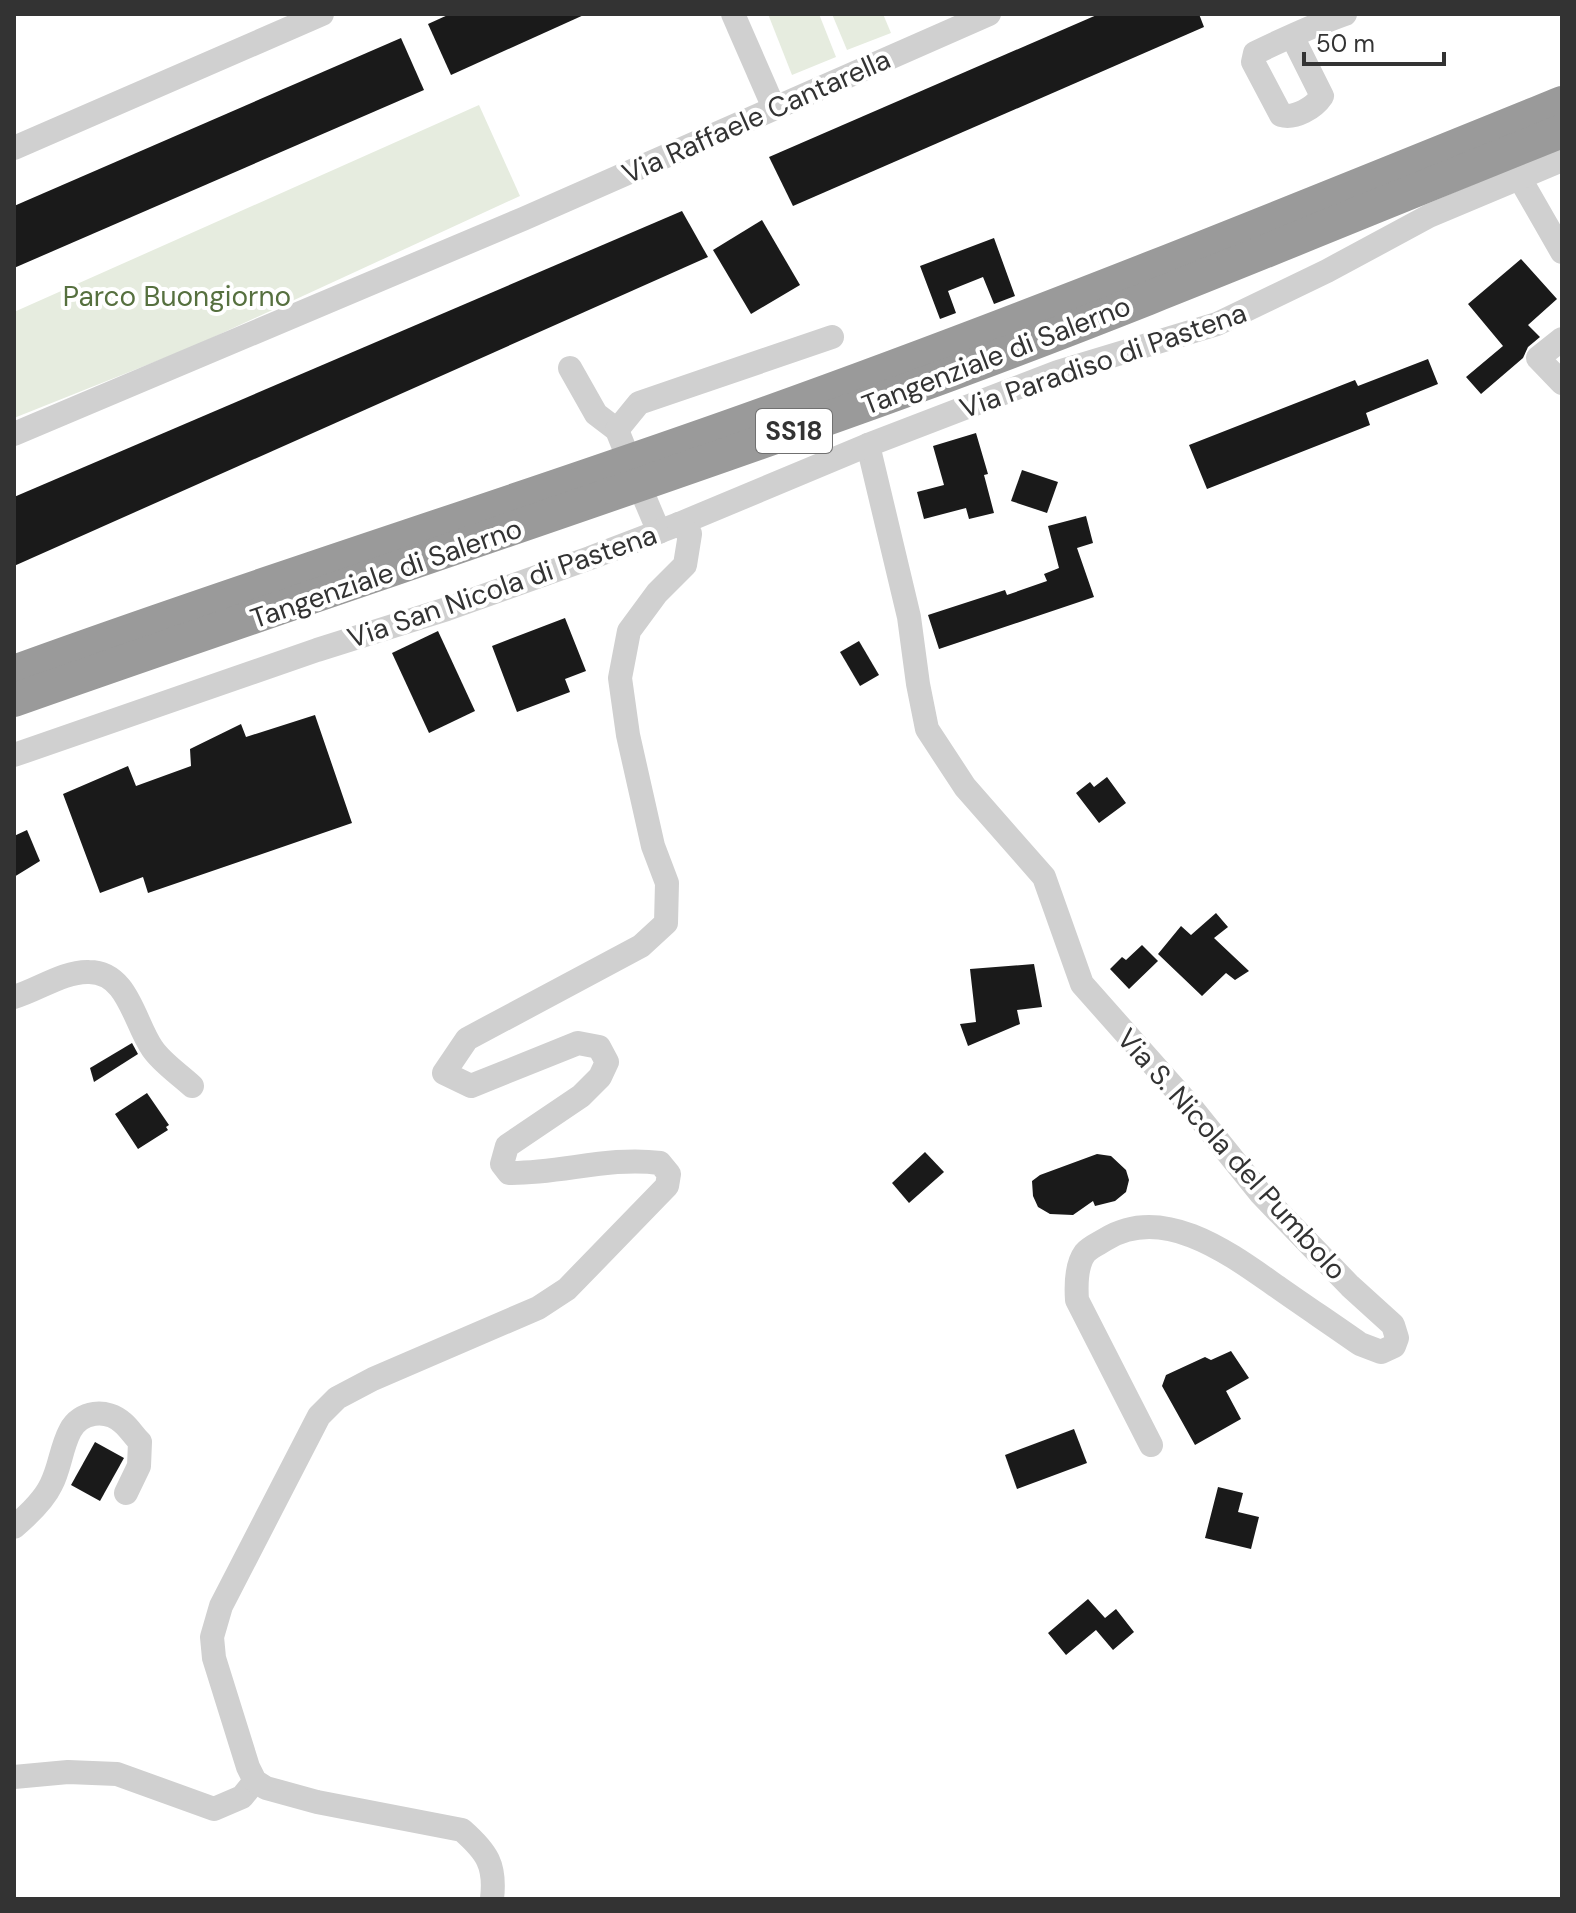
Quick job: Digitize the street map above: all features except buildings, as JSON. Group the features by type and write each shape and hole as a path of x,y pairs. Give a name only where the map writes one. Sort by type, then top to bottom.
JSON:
{"highway":[{"name":"Tangenziale di Salerno","path":"14,672 623,464 936,352 1562,103"},
{"name":"Tangenziale di Salerno","path":"14,700 618,493 919,386 1562,131"}],"street":[{"path":"14,148 322,14"},
{"path":"733,14 774,108"},
{"name":"Via Raffaele Cantarella","path":"14,434 523,219 989,14"},
{"path":"1292,36 1345,14"},
{"name":"Via Paradiso di Pastena","path":"669,528 868,445 1058,372 1217,324 1327,271 1429,216 1562,160"},
{"path":"1519,177 1562,252"},
{"path":"570,368 596,414 620,438 639,403 832,337"},
{"path":"1562,339 1538,358 1562,383"},
{"name":"Via S. Nicola del Pumbolo","path":"868,445 909,617 927,729 965,787 1044,877 1082,984 1191,1107 1261,1194 1350,1286 1393,1325 1397,1338 1394,1346 1381,1352 1360,1344 1226,1250 1193,1236 1169,1229 1137,1228 1112,1236 1086,1252 1075,1280 1077,1300 1151,1445"},
{"path":"645,499 669,528"},
{"name":"Via San Nicola di Pastena","path":"14,755 317,650 447,609 669,528 690,534 685,565 657,593 629,631 620,678 628,735 653,846 667,883 666,923 641,946 467,1039 444,1073 471,1086 578,1043 599,1047 607,1062 600,1077 581,1096 507,1146 502,1164 509,1173 529,1173 633,1159 660,1163 669,1174 667,1186 567,1289 547,1302 461,1342 373,1379 337,1398 319,1416 221,1606 212,1637 214,1658 255,1781"},
{"path":"14,997 70,975 90,972 108,975 119,984 152,1049 192,1086"},
{"path":"14,1527 49,1489 71,1428 84,1416 97,1412 112,1415 123,1422 140,1442 139,1466 126,1493"},
{"path":"14,1777 68,1772 117,1774 214,1809 242,1797 255,1781 266,1788 317,1802 462,1830 480,1845 492,1866 492,1899"}],"green space":[{"path":"768,14 819,14 836,57 792,75"},
{"path":"832,14 883,14 891,33 847,50"},
{"name":"Parco Buongiorno","path":"479,105 520,196 192,347 14,418 14,312"}]}
